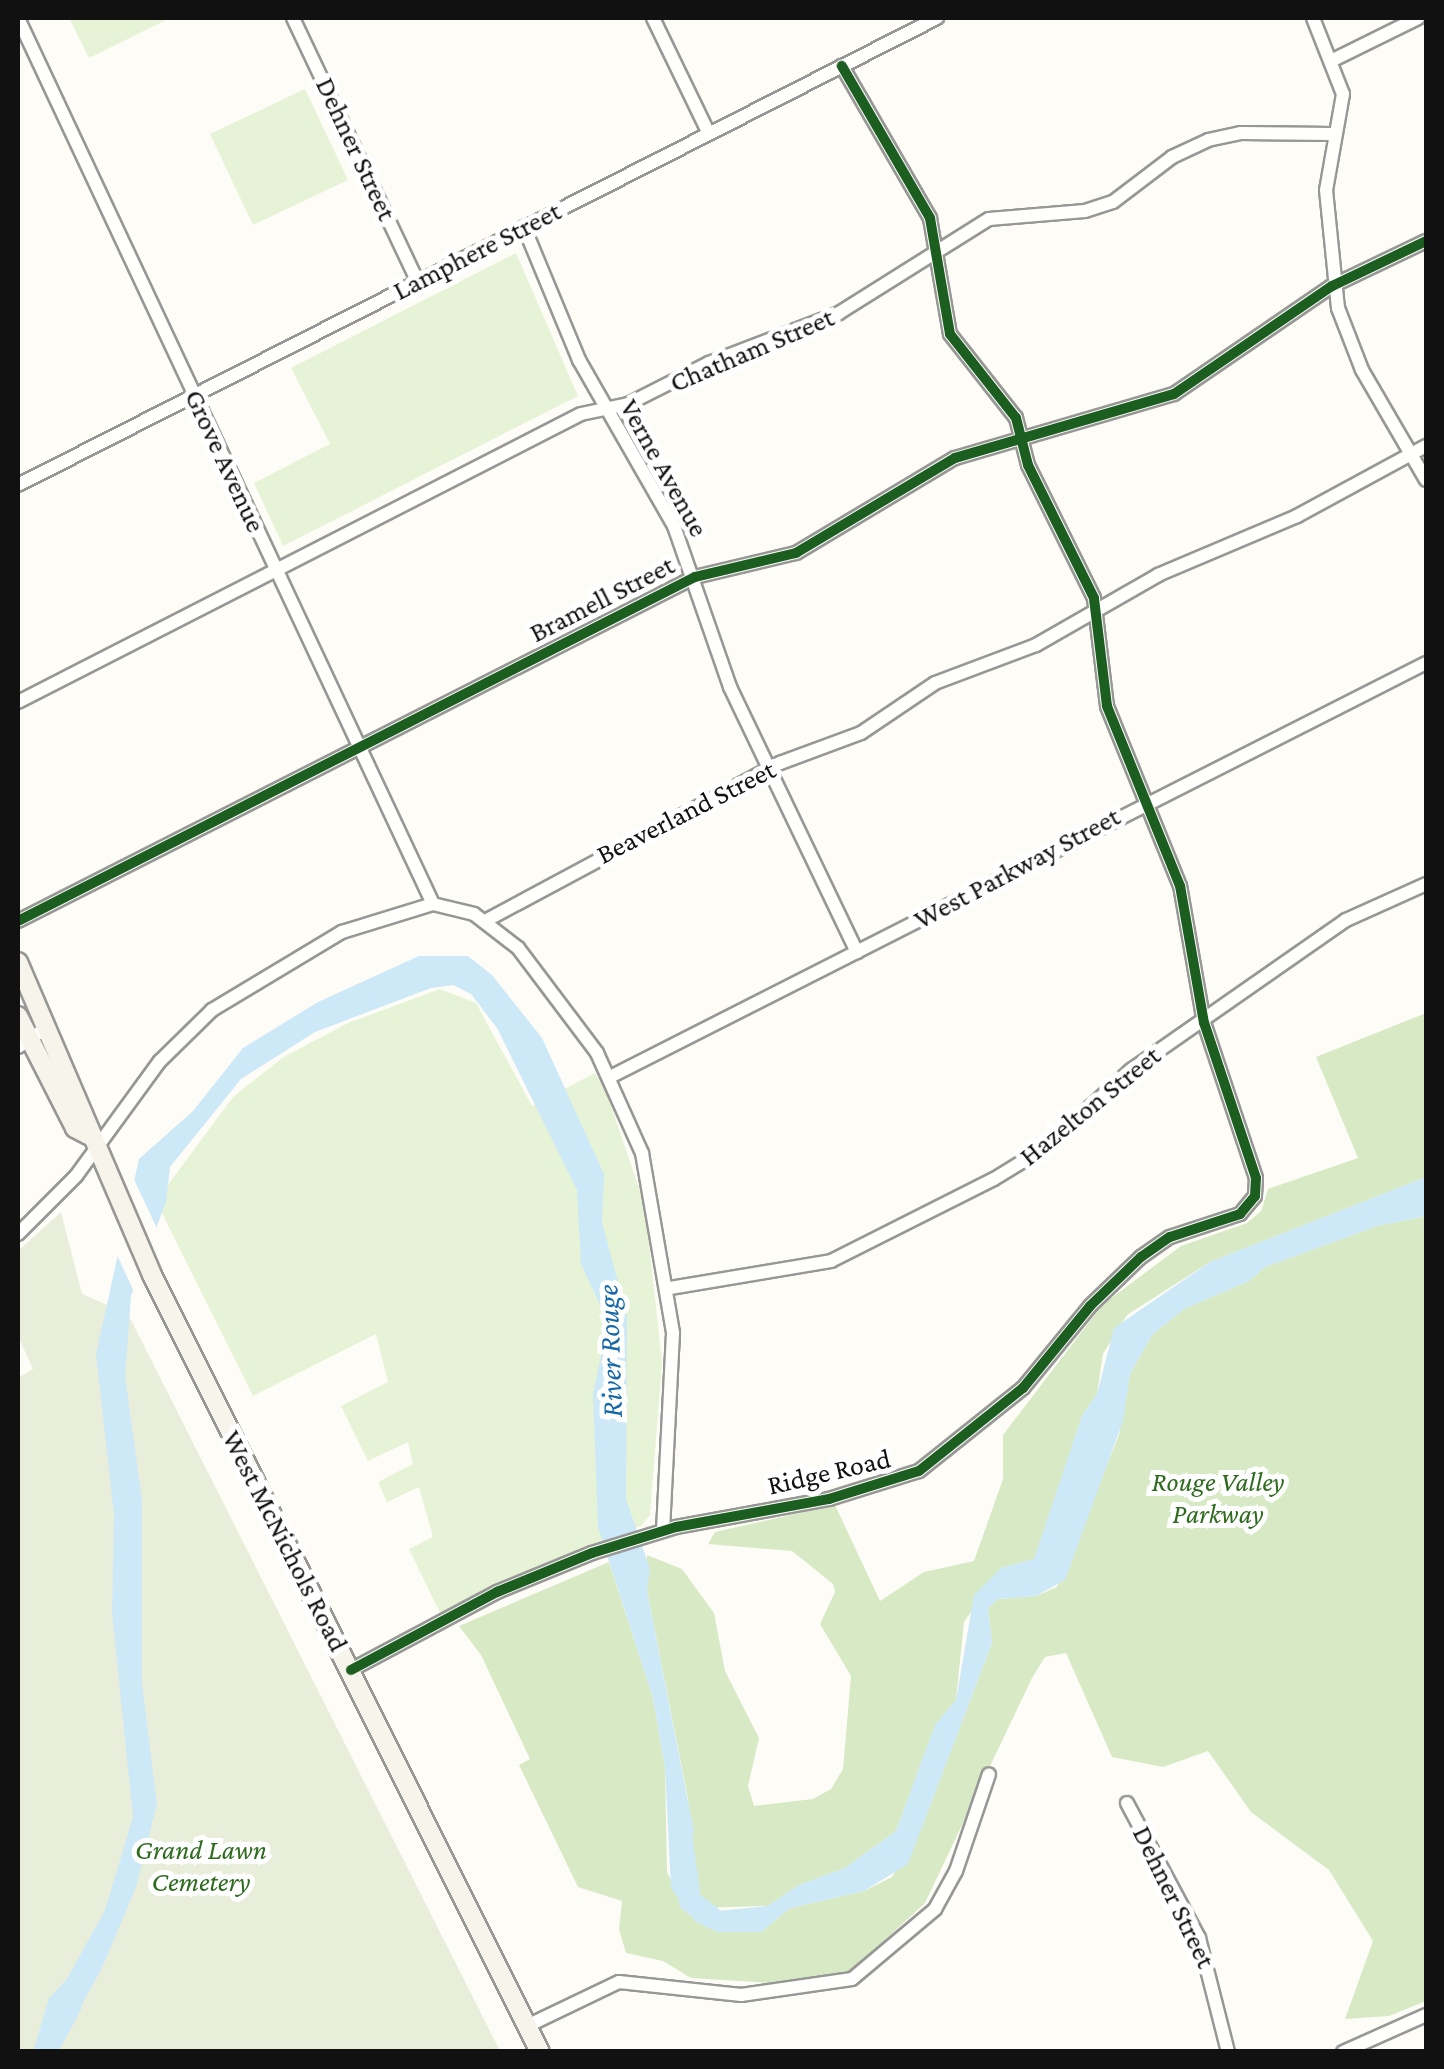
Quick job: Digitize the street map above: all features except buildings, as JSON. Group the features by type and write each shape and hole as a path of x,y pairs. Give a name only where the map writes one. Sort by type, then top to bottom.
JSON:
{"main road":[{"name":"West McNichols Road","path":"18,962 88,1120 95,1150 152,1275 540,2052"},
{"name":"West McNichols Road","path":"18,1016 23,1042 75,1128 95,1150"}],"street":[{"name":"Grove Avenue","path":"18,18 432,904"},
{"name":"Dehner Street","path":"293,18 417,280"},
{"path":"653,18 708,132"},
{"name":"Lamphere Street","path":"18,482 937,18"},
{"path":"1313,18 1333,60 1343,101 1332,134 1326,190 1332,286 1354,354 1420,449 1426,480"},
{"path":"1333,60 1418,18"},
{"path":"842,66 922,201 935,232 934,254 950,334 1016,418 1020,438 1094,598 1107,706 1180,886 1204,1023"},
{"name":"Chatham Street","path":"18,702 581,414 628,404 709,363 839,313 989,219 1086,211 1113,202 1172,157 1208,140 1240,133 1332,134"},
{"name":"Verne Avenue","path":"524,228 606,407 696,577 730,687 773,767 857,952"},
{"name":"Bramell Street","path":"18,921 696,577 796,553 955,458 1174,394 1332,286 1426,242"},
{"name":"Beaverland Street","path":"486,921 773,767 846,740 935,684 1094,616 1158,575 1297,516 1420,449"},
{"name":"West Parkway Street","path":"610,1077 1143,802 1426,663"},
{"name":"Hazelton Street","path":"670,1288 803,1269 852,1252 1030,1158 1132,1070 1346,920 1426,884"},
{"path":"18,1234 95,1150 144,1080 212,1010 326,940 432,904 486,921 518,948 610,1077 653,1190 670,1288 658,1532"},
{"name":"Ridge Road","path":"350,1670 497,1592 592,1553 658,1532 829,1500 919,1471 1024,1388 1090,1306 1141,1257 1170,1237 1249,1206 1256,1178 1204,1023"},
{"path":"23,1042 46,1028"},
{"path":"528,2026 619,1982 741,1995 852,1979 935,1910 956,1872 989,1774"},
{"name":"Dehner Street","path":"1127,1803 1198,1938 1228,2052"},
{"path":"1344,2052 1426,2015"}],"green space":[{"path":"69,18 170,18 89,58"},
{"path":"305,89 348,180 253,225 210,134"},
{"path":"516,253 578,396 283,546 254,483 330,444 291,368"},
{"path":"440,989 476,1003 532,1106 595,1073 606,1091 645,1206 662,1363 650,1515 641,1526 440,1613 409,1549 433,1537 419,1487 387,1502 378,1482 413,1464 408,1442 368,1461 341,1406 388,1382 376,1334 253,1396 156,1201 233,1097 282,1058 348,1023"},
{"path":"1426,1013 1426,1177 1210,1262 1127,1315 1103,1354 1097,1394 1082,1416 1035,1559 1001,1568 964,1622 956,1700 935,1726 896,1831 845,1868 799,1885 768,1906 699,1908 677,1877 677,1861 691,1842 688,1799 647,1591 647,1555 682,1569 714,1613 725,1671 759,1738 748,1786 754,1806 813,1799 831,1789 843,1769 851,1676 820,1624 835,1592 833,1584 792,1551 708,1544 715,1532 835,1505 880,1601 924,1572 974,1561 1003,1479 1003,1435 1102,1305 1181,1246 1247,1223 1261,1211 1268,1189 1358,1158 1316,1057"},
{"name":"Grand Lawn Cemetery","path":"61,1212 82,1294 128,1314 500,2051 18,2051 18,1378 33,1369 18,1336 18,1251"},
{"name":"Rouge Valley Parkway","path":"1426,1216 1426,2001 1389,2016 1345,2019 1373,1941 1329,1870 1251,1812 1208,1751 1163,1767 1112,1757 1066,1653 1045,1657 1032,1678 925,1903 846,1976 788,1984 691,1978 663,1961 626,1953 619,1929 622,1901 578,1887 519,1765 530,1759 481,1655 459,1626 609,1562 653,1698 665,1767 667,1872 688,1914 718,1932 761,1932 790,1908 864,1891 892,1877 923,1824 992,1643 988,1608 998,1599 1036,1596 1057,1587 1119,1435 1130,1374 1152,1335 1184,1309 1249,1281 1265,1267 1377,1226"}],"water":[{"path":"419,956 468,956 492,975 542,1038 604,1174 602,1222 627,1315 626,1499 650,1569 647,1591 694,1832 677,1861 677,1877 706,1912 768,1906 799,1885 845,1868 896,1831 935,1725 956,1700 974,1595 1001,1568 1034,1559 1082,1416 1097,1394 1114,1328 1210,1262 1426,1177 1426,1216 1377,1226 1265,1267 1249,1281 1184,1309 1152,1335 1130,1374 1123,1421 1065,1580 1036,1596 998,1599 988,1608 992,1643 908,1864 864,1891 790,1908 761,1932 718,1932 695,1921 671,1888 665,1767 653,1698 598,1527 593,1394 608,1322 581,1264 577,1190 497,1028 471,994 453,985 431,988 315,1032 241,1079 170,1167 166,1202 131,1296 125,1376 142,1500 142,1683 157,1804 136,1887 102,1968 79,2010 53,2036 51,2051 33,2052 49,1998 67,1979 105,1910 133,1817 112,1612 114,1515 96,1354 139,1159 193,1111 243,1048 318,1002"}],"pier":[{"path":"131,1173 160,1235 135,1294 117,1255"}],"waterway":[{"name":"River Rouge","path":"680,1826 690,1901 711,1917"},
{"name":"River Rouge","path":"46,2052 71,2005"}],"cycle path":[{"path":"351,1670 497,1592 592,1553 676,1527 829,1499 919,1471 1023,1388 1090,1306 1141,1257 1170,1237 1240,1214 1255,1196 1256,1178 1204,1023 1180,886 1107,706 1094,598 1028,465 1016,418 950,334 930,218 842,66"},
{"path":"18,921 695,577 796,553 955,458 1174,394 1332,286 1426,241"}]}
